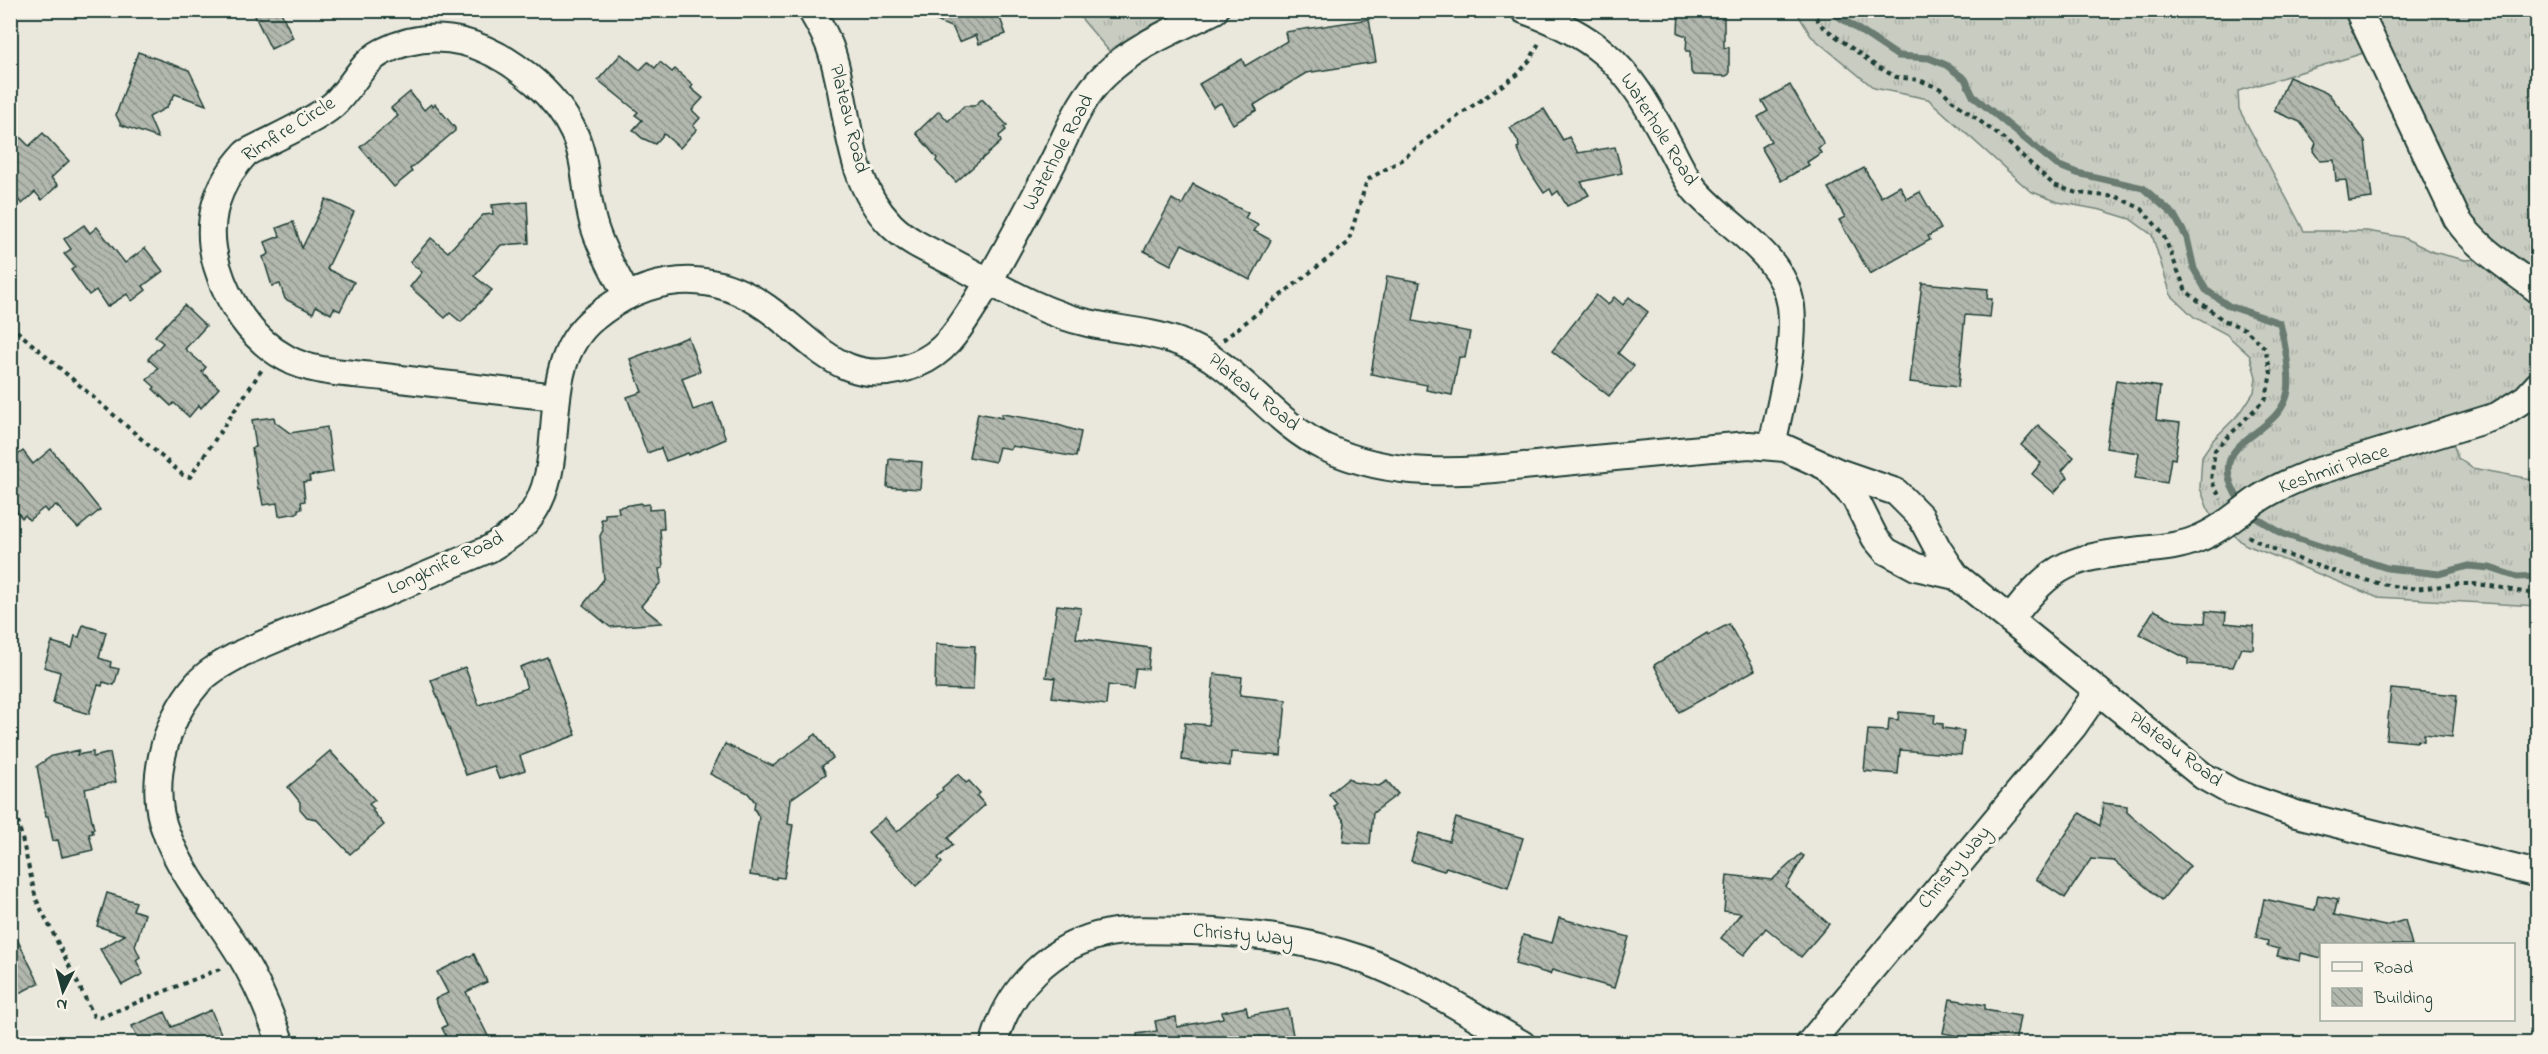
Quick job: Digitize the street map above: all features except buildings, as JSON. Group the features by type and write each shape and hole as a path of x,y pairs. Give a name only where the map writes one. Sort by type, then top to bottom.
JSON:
{"street":[{"name":"Plateau Road","path":"811,10 830,46 849,141 864,184 875,205 892,226 910,240 1022,298 1086,323 1157,335 1198,349 1225,368 1300,433 1343,455 1400,470 1451,473 1712,448 1772,446 1803,455 1826,467 1896,492 1921,517 1956,576 2203,776 2232,792 2296,814 2538,874"},
{"name":"Waterhole Road","path":"989,281 1078,113 1104,75 1144,45 1215,10"},
{"name":"Waterhole Road","path":"1524,10 1585,39 1619,67 1634,84 1696,191 1761,252 1785,287 1791,306 1789,350 1772,446"},
{"path":"2358,10 2457,219 2466,233 2481,247 2538,290"},
{"name":"Rimfire Circle","path":"556,397 325,370 287,359 271,349 242,319 220,277 213,253 212,217 224,181 234,165 246,153 332,105 365,66 378,54 393,46 428,38 464,42 483,48 524,73 560,108 569,122 581,152 593,224 627,296"},
{"name":"Longknife Road","path":"280,1044 252,976 182,866 165,832 160,808 159,783 166,741 174,719 198,683 224,662 489,549 519,530 539,503 545,488 561,370 579,336 590,321 627,296 673,281 711,282 726,286 747,294 769,309 826,357 858,370 877,372 897,371 916,365 939,352 957,333 989,281"},
{"name":"Keshmiri Place","path":"2011,619 2036,587 2050,574 2069,563 2091,556 2167,548 2193,541 2232,520 2271,491 2309,474 2497,416 2526,398 2538,385"},
{"name":"Plateau Road","path":"1826,467 1855,498 1875,538 1886,551 1916,567 1956,576"},
{"name":"Christy Way","path":"1809,1044 2073,727 2098,691"},
{"name":"Christy Way","path":"994,1044 1005,1014 1017,993 1048,959 1065,948 1086,939 1110,932 1133,930 1263,934 1295,939 1330,949 1363,959 1390,972 1522,1044"}],"path":[{"path":"1811,10 1822,26 1876,66 1896,77 1919,80 1941,89 1953,101 2005,140 2054,185 2077,194 2117,197 2142,209 2163,234 2186,291 2223,320 2246,329 2265,348 2271,373 2266,398 2216,450 2211,480 2240,531 2263,545 2378,583 2410,588 2469,584 2538,594"},
{"path":"1222,340 1348,243 1367,180 1400,161 1438,130 1517,75 1530,60 1551,21"},
{"path":"10,325 138,438 183,475 190,477 267,363"},
{"path":"10,786 36,898 94,1016 99,1018 225,967"}],"green space":[{"path":"1075,11 1182,11 1132,36 1109,51"},
{"path":"1796,11 2537,11 2537,385 2449,432 2458,458 2472,468 2537,480 2537,606 2376,597 2244,544 2209,512 2200,488 2202,456 2213,440 2241,412 2254,392 2256,377 2250,356 2226,334 2194,317 2171,295 2152,235 2130,219 2101,210 2058,202 2030,191 1928,99 1874,88 1811,36","holes":["2377,49 2481,247 2495,258 2465,260 2433,252 2402,237 2367,231 2304,231 2239,109 2238,91"]}],"waterway":[{"path":"1829,10 1898,56 1929,58 1946,65 1965,79 1973,96 2057,165 2077,173 2143,188 2174,215 2187,238 2194,269 2206,290 2229,306 2280,323 2288,367 2288,391 2282,407 2271,420 2234,452 2229,465 2230,481 2241,503"},
{"path":"2253,516 2283,534 2387,568 2439,574 2468,566 2490,568 2517,577 2538,576"}]}
